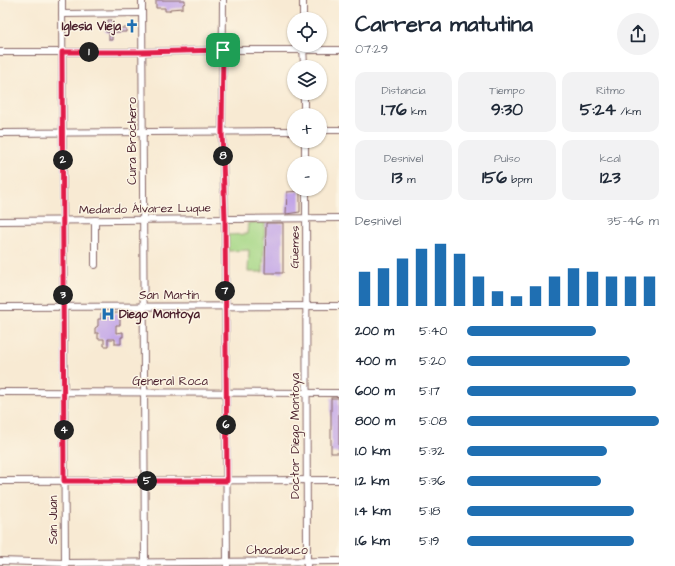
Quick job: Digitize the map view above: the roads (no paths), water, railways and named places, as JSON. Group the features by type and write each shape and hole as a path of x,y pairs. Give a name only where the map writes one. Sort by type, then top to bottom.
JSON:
{"street":[{"name":"San Juan","path":"62,0 64,564"},
{"name":"Cura Brochero","path":"142,0 145,564"},
{"path":"223,0 222,131 225,219 227,564"},
{"path":"303,0 303,12"},
{"path":"62,14 142,13"},
{"path":"0,52 142,52 287,48"},
{"path":"327,49 339,50"},
{"path":"327,130 339,130"},
{"path":"0,133 287,131"},
{"name":"Güemes","path":"306,196 306,306"},
{"name":"Medardo Álvarez Luque","path":"0,221 339,218"},
{"path":"95,220 96,265"},
{"name":"Doctor Diego Montoya","path":"306,306 307,563"},
{"name":"San Martín","path":"0,307 339,306"},
{"name":"General Roca","path":"0,392 339,393"},
{"path":"0,481 339,480"},
{"name":"Chacabuco","path":"0,561 64,564 227,564 339,561"}],"place":[{"name":"Iglesia Vieja","path":"132,26"},
{"name":"Diego Montoya","path":"108,314"}]}
